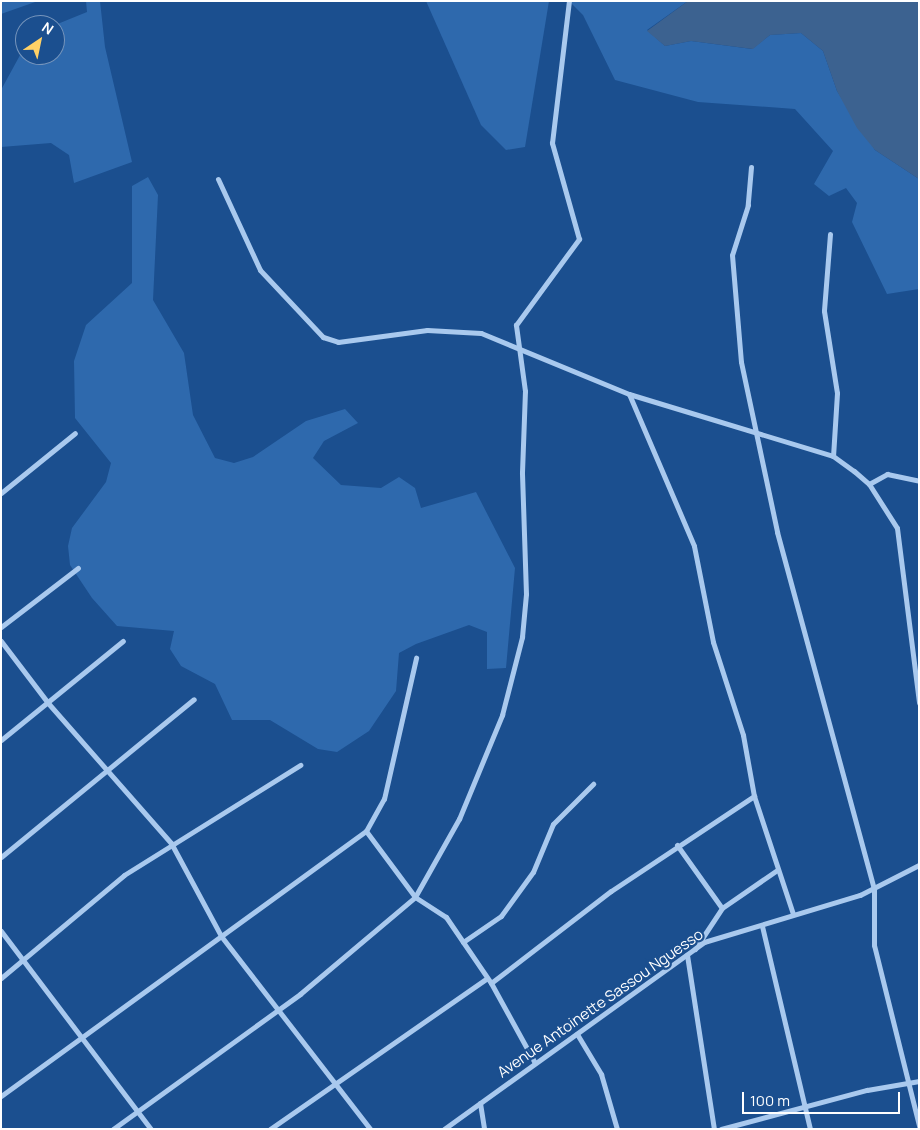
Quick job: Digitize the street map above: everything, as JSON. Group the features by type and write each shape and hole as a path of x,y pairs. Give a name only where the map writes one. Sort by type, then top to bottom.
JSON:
{"street":[{"path":"113,1129 278,1010 415,897 466,802 502,715 522,637 527,564 522,472 525,401 517,349 519,316 579,238 552,143 569,1"},
{"path":"751,167 748,205 732,255 732,287 754,431 829,736 874,889 874,945 919,1126"},
{"path":"218,178 260,270 323,337 355,341 449,329 482,333 629,394 833,456 869,484 897,528 919,703"},
{"path":"830,234 824,311 837,393 833,456"},
{"path":"629,394 694,546 713,642 743,735 754,796 793,914"},
{"path":"1,493 75,433"},
{"path":"869,484 887,474 919,481"},
{"path":"1,626 78,568"},
{"path":"1,641 48,703 109,770 171,843 221,936 370,1129"},
{"path":"1,740 124,641"},
{"path":"1,1096 366,831 384,799 416,658"},
{"path":"1,857 194,699"},
{"path":"1,978 124,875 171,843 300,765"},
{"path":"463,942 502,916 533,872 553,824 593,784"},
{"path":"491,983 677,845 754,796"},
{"path":"366,831 415,897 446,917 491,983 534,1063"},
{"path":"677,845 722,908"},
{"name":"Avenue Antoinette Sassou Nguesso","path":"444,1129 695,949 714,938 762,926 793,914 874,889 919,865"},
{"path":"695,949 722,908 777,870"},
{"path":"762,926 807,1107 810,1129"},
{"path":"1,931 21,961 84,1035 151,1129"},
{"path":"687,955 714,1129"},
{"path":"270,1129 487,978"},
{"path":"577,1034 601,1074 618,1129"},
{"path":"721,1129 908,1082 919,1081"},
{"path":"480,1103 484,1129"}],"shaded area":[{"path":"1,1 38,1 1,14"},
{"path":"86,1 100,1 105,47 132,162 74,183 69,155 51,143 1,147 1,90 15,64 65,65 65,21 87,12"},
{"path":"426,1 549,1 525,147 506,150 481,125"},
{"path":"569,1 688,1 647,30 665,46 691,41 752,49 770,35 801,33 823,51 837,91 875,150 919,179 919,289 887,294 852,222 857,203 846,188 829,196 814,184 833,151 795,109 698,102 615,80 583,15"},
{"path":"688,1 919,1 919,179 875,150 857,128 837,91 823,51 801,33 770,35 753,49 691,41 665,46 647,31"},
{"path":"148,177 158,195 153,300 184,353 193,415 215,458 234,463 253,457 306,421 345,409 358,423 324,441 313,458 341,485 381,488 399,477 415,488 421,508 476,492 515,568 506,668 487,669 487,632 469,625 416,644 399,653 396,691 369,731 337,752 318,749 270,720 232,720 215,684 181,666 170,649 174,631 117,626 92,598 70,565 68,546 72,528 106,482 111,463 75,418 74,361 86,325 132,283 132,186"}]}
